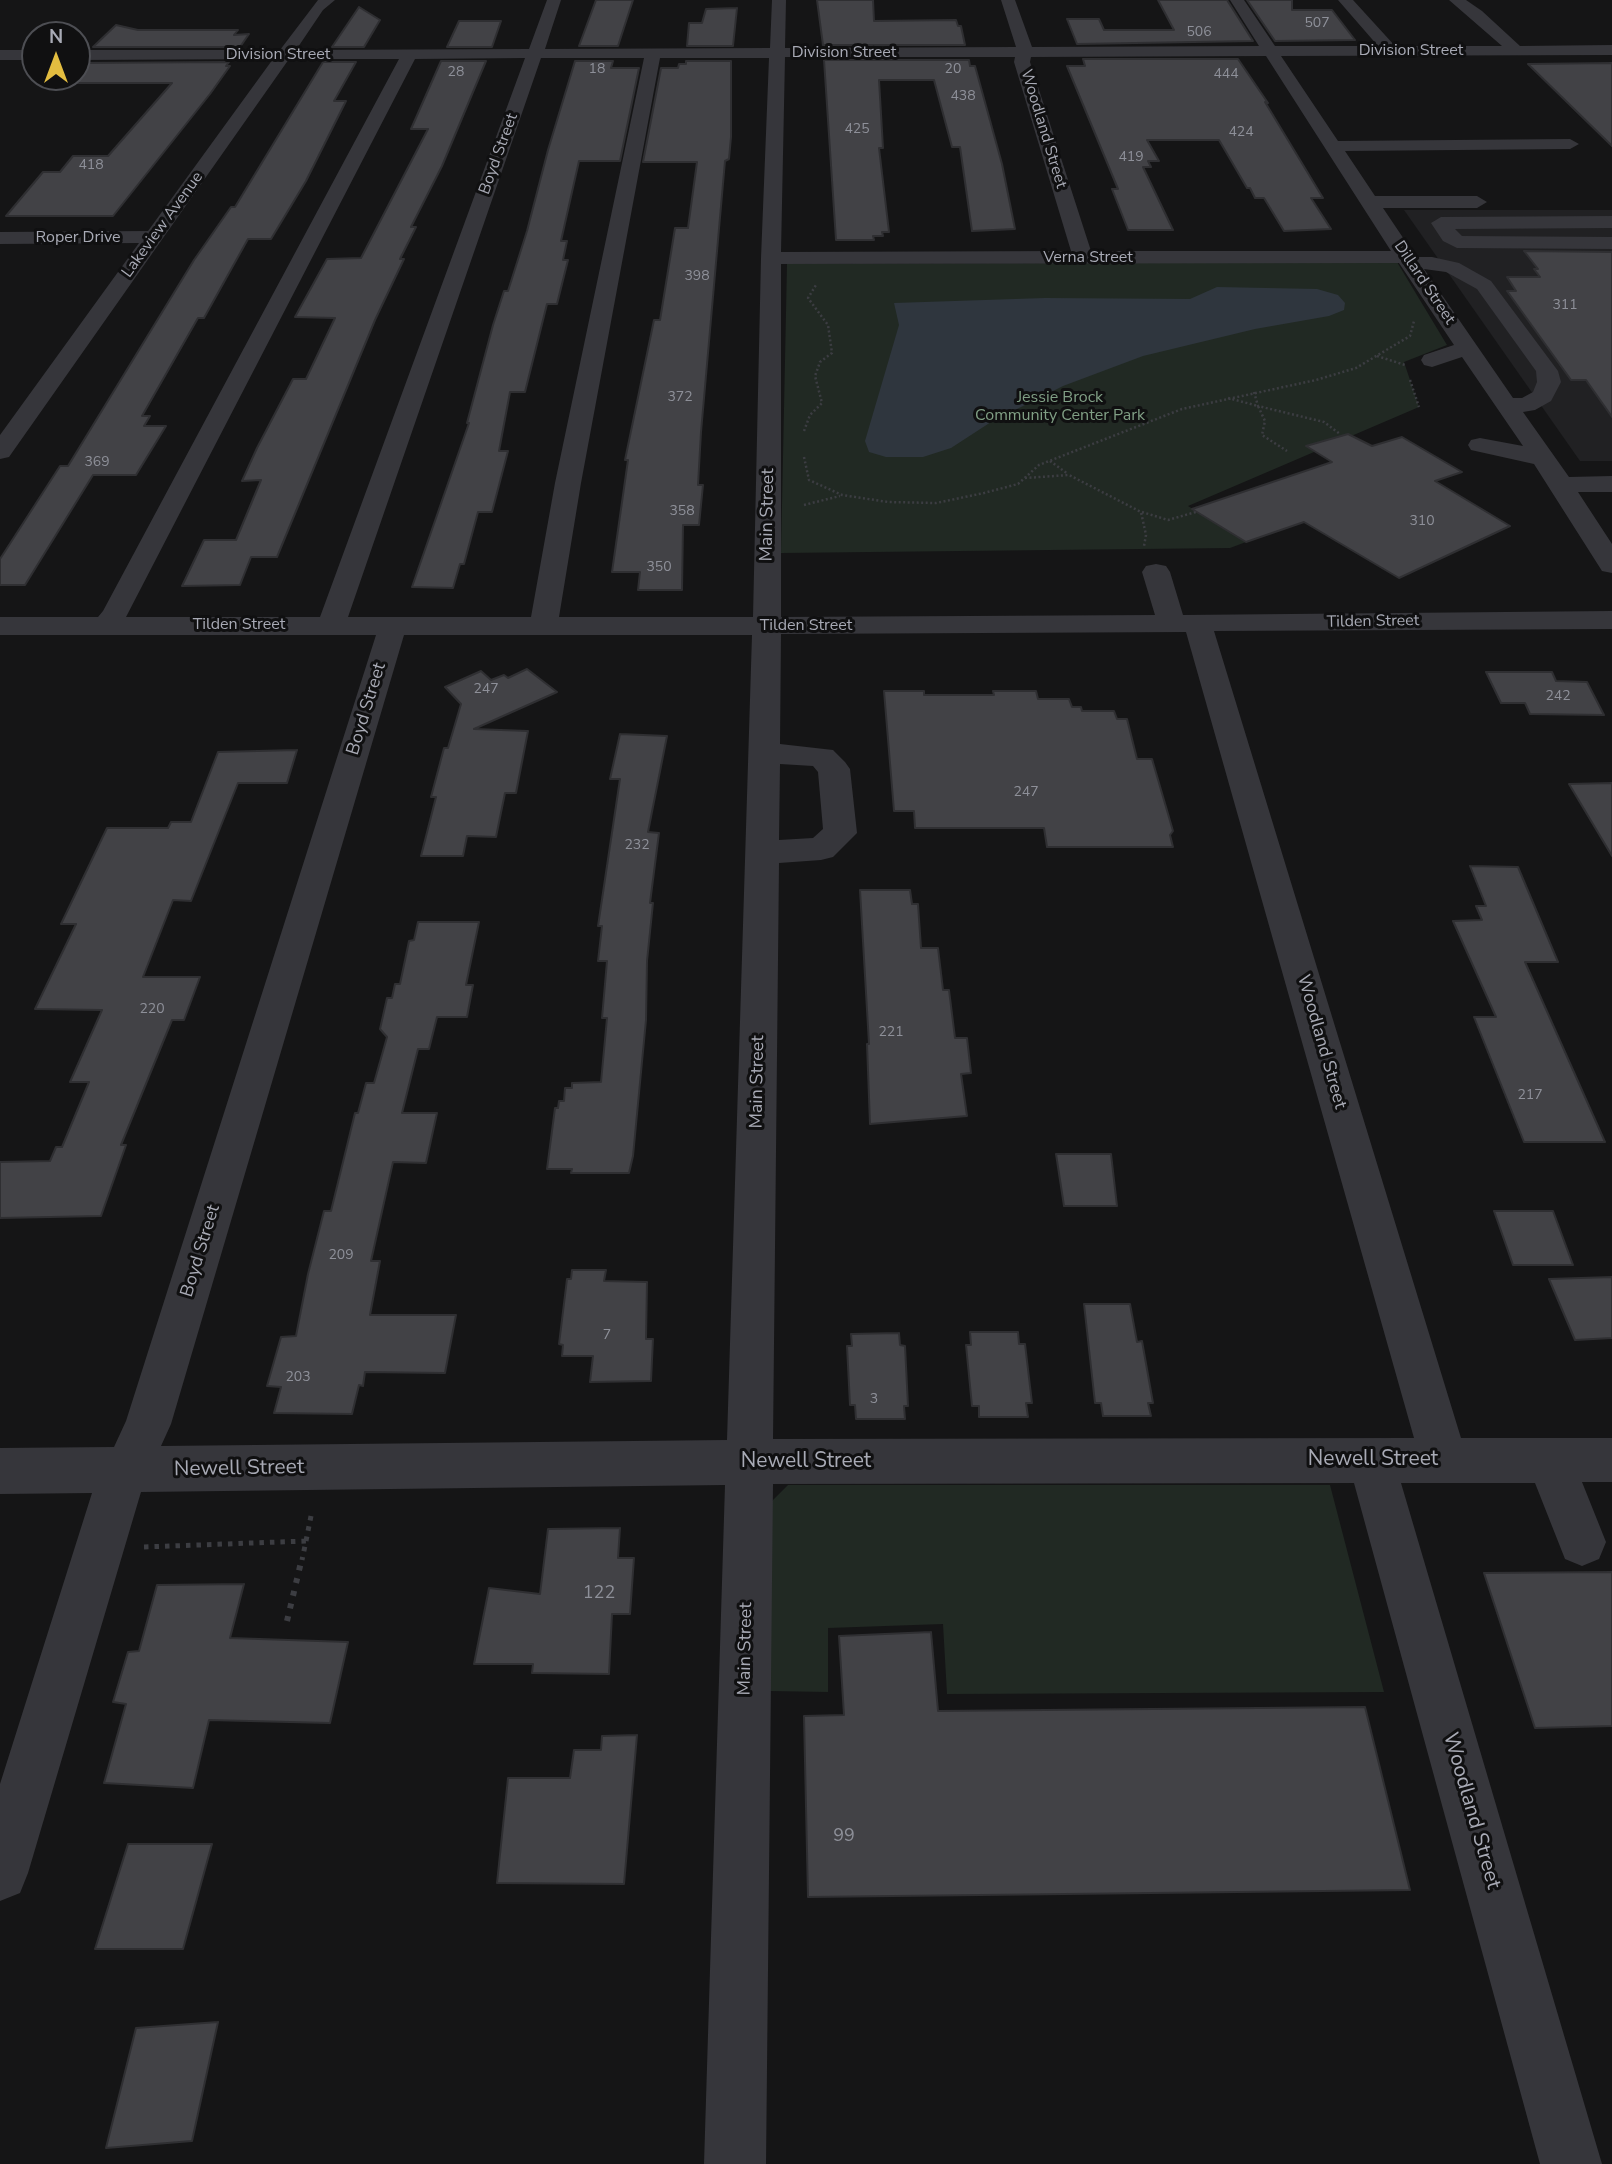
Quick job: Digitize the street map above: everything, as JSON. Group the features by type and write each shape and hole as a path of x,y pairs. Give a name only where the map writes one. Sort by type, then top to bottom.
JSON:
{"street":[{"name":"Boyd Street","path":"331,625 554,0"},
{"name":"Main Street","path":"735,2164 765,753 771,258 779,0"},
{"name":"Woodland Street","path":"1009,0 1024,44 1022,62 1083,258"},
{"name":"Dillard Street","path":"1237,0 1612,565"},
{"path":"1345,0 1391,51"},
{"path":"1455,0 1477,14 1516,50"},
{"name":"Lakeview Avenue","path":"0,452 285,55 318,2"},
{"name":"Division Street","path":"91,55 1612,50"},
{"path":"544,625 568,483 653,53"},
{"path":"106,626 116,612 409,54"},
{"path":"0,55 21,55"},
{"path":"1334,146 1570,144"},
{"path":"1370,202 1493,202"},
{"path":"1612,222 1441,223 1450,237 1457,242 1612,243"},
{"name":"Roper Drive","path":"0,238 155,237"},
{"name":"Verna Street","path":"771,258 1408,260 1432,263 1452,267 1484,285 1547,371 1549,382 1543,396 1527,405 1507,405"},
{"path":"1432,360 1468,348"},
{"path":"1480,445 1542,458"},
{"path":"1566,492 1612,484"},
{"path":"1566,492 1612,498"},
{"name":"Woodland Street","path":"1150,561 1185,624 1444,1460"},
{"name":"Tilden Street","path":"0,626 767,626 1612,620"},
{"name":"Boyd Street","path":"0,1873 113,1500 148,1424 393,625"},
{"path":"763,852 821,849 840,833 835,769 822,757 765,753"},
{"name":"Woodland Street","path":"1371,1459 1571,2164"},
{"path":"1550,1460 1582,1542"},
{"name":"Newell Street","path":"0,1471 750,1462 1612,1460"}],"path":[{"path":"803,439 810,415 822,403 815,376 820,362 832,353 828,325 808,298 816,284"},
{"path":"802,450 809,480 842,495 888,502 936,503 1018,484 1039,465 1171,413 1227,398 1316,380 1356,368 1410,336 1415,316"},
{"path":"1405,365 1419,407"},
{"path":"1254,392 1265,421 1262,435 1287,451"},
{"path":"1227,398 1324,422 1340,434"},
{"path":"1049,461 1069,475 1141,512 1168,520 1196,512"},
{"path":"1024,478 1069,475"},
{"path":"804,505 842,495"},
{"path":"1141,512 1150,561"},
{"path":"287,1622 314,1503"},
{"path":"133,1547 306,1541"}],"shaded area":[{"path":"1404,210 1612,210 1612,461 1580,461"},
{"path":"1217,287 1317,289 1338,295 1345,303 1344,310 1329,316 1255,329 1143,356 1063,386 991,422 951,448 923,457 886,457 869,452 865,441 899,325 894,303 1045,298 1190,299"}],"green space":[{"name":"Jessie Brock Community Center Park","path":"1397,262 1447,345 1404,362 1419,407 1188,506 1246,542 1230,548 781,553 787,264"},
{"path":"788,1485 1330,1485 1384,1692 947,1694 943,1624 828,1628 828,1692 769,1691 772,1501"}],"building":[{"path":"596,0 633,0 618,46 579,46"},
{"path":"817,0 873,0 874,21 956,20 958,26 961,26 965,45 823,45"},
{"path":"1158,0 1227,0 1253,41 1077,44 1067,19 1099,19 1104,30 1174,30"},
{"path":"1247,0 1292,0 1292,10 1332,10 1355,40 1275,41"},
{"path":"359,7 380,20 364,47 332,47"},
{"path":"737,8 733,46 687,46 689,23 702,23 706,9"},
{"path":"459,21 501,21 492,47 447,47"},
{"path":"116,25 138,30 238,30 234,35 249,34 240,47 93,47"},
{"path":"1083,59 1238,59 1268,103 1265,102 1323,198 1311,198 1331,229 1284,231 1264,198 1255,198 1250,188 1247,188 1219,140 1147,140 1159,161 1148,161 1151,167 1143,167 1173,230 1128,230 1112,189 1118,189 1067,66 1085,66"},
{"path":"824,60 969,60 970,66 975,66 1002,164 1015,229 972,231 960,147 952,147 934,80 879,80 883,148 879,148 889,232 882,232 883,236 873,236 874,240 836,240"},
{"path":"441,61 486,61 442,166 411,227 416,227 400,259 404,259 375,320 277,557 251,557 240,585 182,586 204,540 236,540 261,480 242,481 293,379 306,379 335,318 295,317 327,259 361,258 428,129 411,129"},
{"path":"575,61 613,61 611,68 639,68 620,161 579,161 561,241 567,241 563,260 568,260 557,304 547,304 525,392 510,392 499,451 508,451 492,512 478,512 464,564 460,564 453,588 412,587 469,423 493,325 504,291 508,291 527,231"},
{"path":"686,61 731,61 731,137 729,159 725,161 701,432 698,485 703,485 699,525 683,525 682,590 638,590 640,572 612,572 628,460 625,460 654,320 660,320 675,228 688,228 697,162 643,162 661,68 678,68 679,64 686,64"},
{"path":"229,62 226,66 230,66 113,216 6,216 43,172 60,172 73,156 108,156 172,83 91,83 91,63"},
{"path":"323,62 356,62 334,101 346,101 306,181 271,239 248,239 204,318 198,318 142,416 150,416 144,426 166,426 136,475 93,475 25,585 0,585 0,559 60,466 68,466 194,260 231,207 235,207"},
{"path":"1612,63 1612,146 1528,64"},
{"path":"1524,251 1612,252 1612,417 1586,380 1571,380 1507,291 1516,291 1507,277 1540,277 1534,269 1538,269"},
{"path":"1348,434 1372,446 1402,437 1462,472 1435,481 1510,526 1399,578 1304,522 1246,542 1192,509 1332,462 1306,446"},
{"path":"527,669 557,692 474,729 528,731 516,793 505,793 496,837 467,836 463,856 421,856 436,797 431,797 444,748 448,748 461,704 445,687 481,671 491,680 504,675 508,678"},
{"path":"1486,672 1552,672 1556,681 1587,682 1604,715 1530,714 1525,703 1501,703"},
{"path":"884,691 924,691 924,695 994,695 993,691 1036,691 1038,699 1069,699 1072,707 1081,707 1082,711 1114,711 1117,719 1127,719 1137,759 1152,759 1173,831 1170,835 1173,847 1047,847 1044,828 915,828 914,811 894,811"},
{"path":"620,734 667,736 648,832 659,833 650,903 653,903 647,961 646,1020 633,1156 629,1173 571,1173 572,1169 547,1169 555,1108 558,1108 559,1101 564,1101 565,1088 572,1088 572,1083 601,1082 607,1018 602,1018 607,961 598,961 602,926 598,926 620,779 610,779"},
{"path":"297,750 287,783 238,783 191,901 173,900 143,977 200,977 184,1020 172,1020 121,1145 126,1145 101,1216 0,1218 0,1162 50,1161 56,1147 62,1147 89,1082 70,1082 102,1010 35,1009 76,924 61,924 107,828 168,828 171,822 191,822 218,752"},
{"path":"1612,783 1612,856 1569,784"},
{"path":"1470,866 1518,867 1558,962 1525,962 1605,1142 1524,1142 1474,1017 1496,1017 1453,921 1482,920 1476,906 1486,906"},
{"path":"860,890 910,890 912,904 918,904 921,948 938,948 943,990 949,990 955,1038 967,1038 971,1073 961,1074 967,1116 870,1124 869,1044"},
{"path":"418,922 479,922 466,985 473,985 467,1017 437,1017 429,1049 418,1049 402,1113 437,1113 426,1163 393,1162 371,1261 380,1261 370,1315 456,1315 445,1373 365,1372 363,1386 359,1385 352,1414 274,1413 281,1387 267,1386 281,1337 296,1336 324,1211 331,1211 355,1113 358,1113 366,1083 374,1083 387,1037 380,1029 387,998 392,998 395,984 400,984 409,941 414,940"},
{"path":"1056,1154 1111,1154 1117,1206 1064,1206"},
{"path":"1494,1211 1553,1211 1573,1265 1513,1265"},
{"path":"572,1270 606,1270 604,1281 647,1282 646,1339 653,1339 651,1381 590,1382 593,1356 562,1356 563,1345 559,1344 567,1279 571,1279"},
{"path":"1612,1277 1612,1338 1575,1340 1549,1279"},
{"path":"1084,1304 1130,1304 1137,1342 1142,1341 1153,1403 1148,1403 1151,1416 1103,1416 1101,1403 1095,1403"},
{"path":"970,1332 1018,1332 1019,1344 1025,1344 1032,1403 1026,1403 1028,1417 979,1417 979,1406 972,1406 966,1345 971,1345"},
{"path":"899,1333 900,1345 905,1346 908,1406 904,1406 905,1419 856,1419 855,1405 850,1405 847,1346 852,1346 851,1334"},
{"path":"620,1528 618,1558 634,1558 630,1614 612,1614 609,1674 532,1673 533,1664 474,1664 489,1588 540,1594 548,1529"},
{"path":"1612,1572 1612,1726 1535,1728 1484,1573"},
{"path":"244,1584 230,1638 348,1642 330,1723 209,1720 193,1788 104,1783 126,1704 113,1702 128,1652 139,1651 157,1585"},
{"path":"931,1632 938,1711 1365,1707 1410,1890 808,1897 804,1716 844,1715 839,1636"},
{"path":"637,1735 624,1884 497,1883 508,1778 570,1778 574,1750 601,1750 602,1736"},
{"path":"128,1844 212,1844 183,1949 95,1949"},
{"path":"218,2022 192,2141 106,2148 136,2028"}]}
